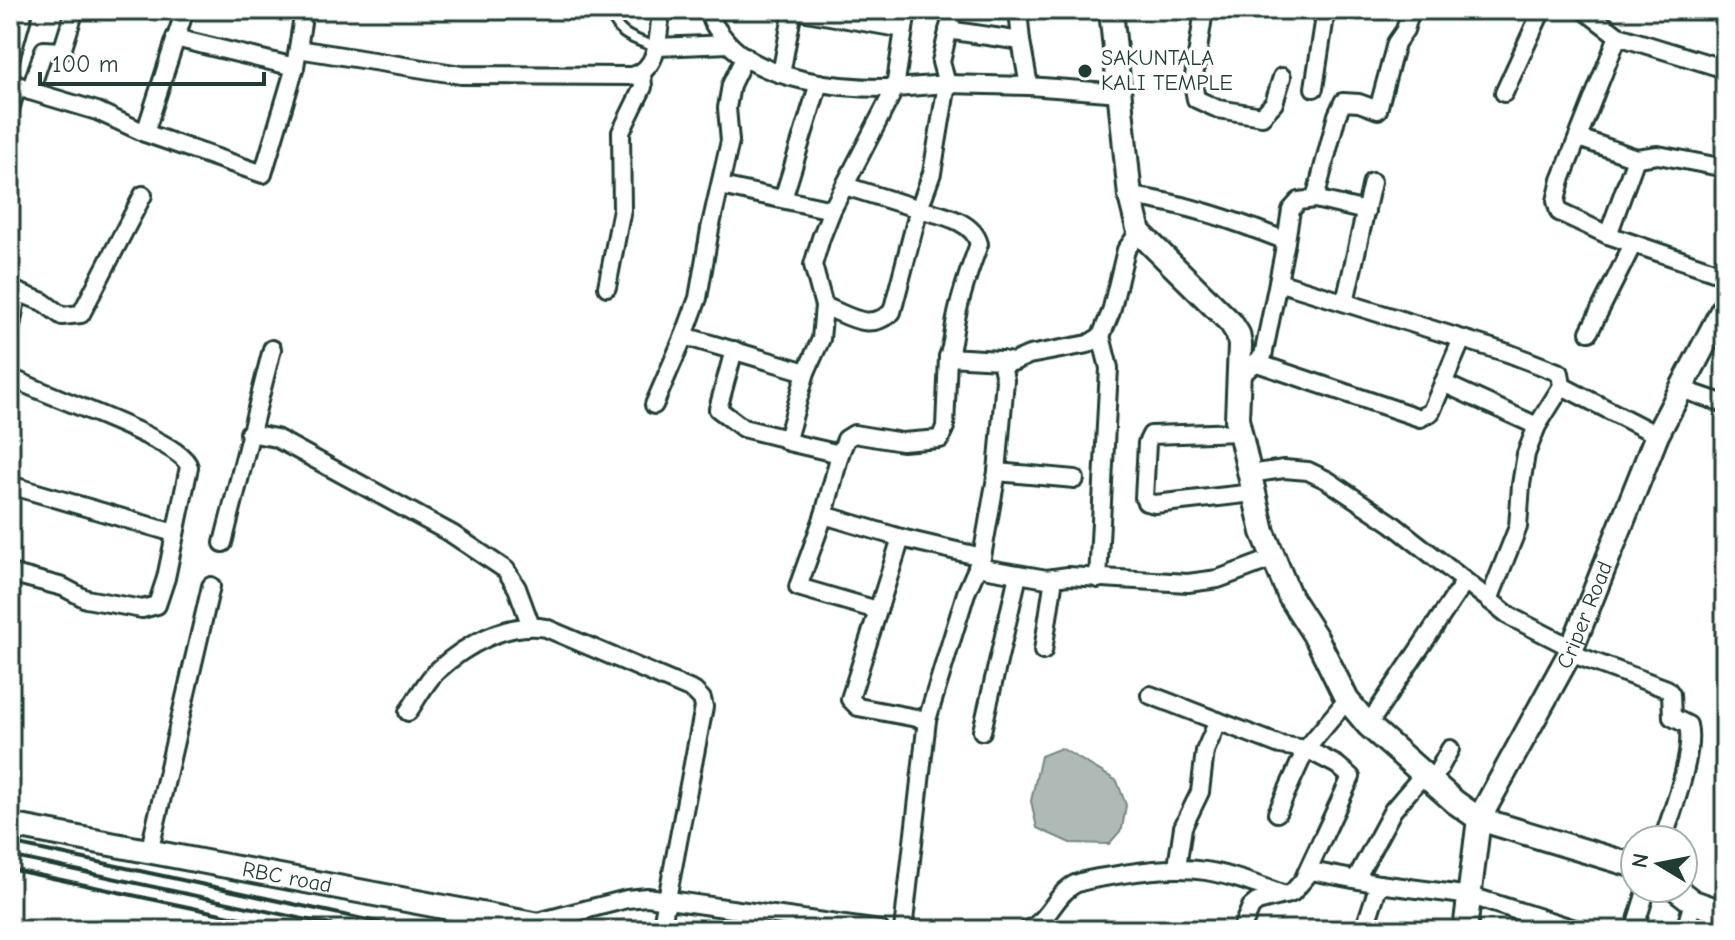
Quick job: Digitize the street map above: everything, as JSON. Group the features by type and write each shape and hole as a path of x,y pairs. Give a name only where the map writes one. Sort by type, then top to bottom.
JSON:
{"street":[{"path":"10,60 24,10"},
{"path":"10,110 19,86 44,50 62,51 75,10"},
{"path":"145,133 185,10"},
{"path":"19,86 97,111 145,133 263,174 295,67 304,10"},
{"path":"298,49 461,75 632,76 642,73 653,59 661,10"},
{"path":"710,10 710,19 729,44 745,56 781,74 819,83 864,89 947,84 1121,93"},
{"path":"781,74 794,10 904,29"},
{"path":"787,439 806,372 821,339 824,306 813,265 832,210 895,88 907,10"},
{"path":"824,306 876,323 892,312 919,209 932,173 947,84 941,62 953,10"},
{"path":"1018,10 1029,86"},
{"path":"1111,10 1130,196 1139,232 1231,323 1238,334 1248,370"},
{"path":"1204,10 1193,83 1196,99 1228,112 1262,116 1274,103 1282,77"},
{"path":"1314,88 1326,10"},
{"path":"1315,199 1343,102 1359,103 1378,110 1396,43 1405,30 1411,10"},
{"path":"1504,93 1542,10"},
{"path":"1596,14 1618,36 1725,69"},
{"path":"948,30 1021,41"},
{"path":"1618,36 1557,193 1556,208 1568,218 1608,235 1725,275"},
{"path":"175,38 295,67"},
{"path":"657,47 729,44"},
{"path":"654,405 698,298 730,141 727,108 731,85 745,56"},
{"path":"607,287 622,209 621,132 643,87 642,73"},
{"path":"783,199 819,83"},
{"path":"1579,138 1636,158 1658,155 1725,168"},
{"path":"1608,235 1636,158"},
{"path":"1345,302 1372,182"},
{"path":"721,186 832,210"},
{"path":"845,186 951,218 972,230 979,244 963,291 954,342 948,357 945,427 940,439 902,442 854,434 846,439 824,515 798,587 877,610"},
{"path":"10,332 13,292 43,302 62,316 81,314 143,195"},
{"path":"1130,196 1163,200 1252,227 1286,241"},
{"path":"1366,211 1315,199 1294,204 1270,332 1263,356 1248,370 1236,407 1263,532 1290,597 1317,639 1347,700 1368,725 1479,819 1619,861"},
{"path":"948,357 1013,362 1029,355 1088,344 1101,336 1111,312 1126,250 1139,232"},
{"path":"1589,332 1633,244"},
{"path":"1278,282 1554,369 1562,378 1562,386 1537,426 1526,454 1518,527 1489,600"},
{"name":"Criper Road","path":"1465,930 1479,819 1571,650 1657,435 1725,305"},
{"path":"684,336 806,372"},
{"path":"1098,579 1109,368 1101,336"},
{"path":"1248,370 1420,418 1431,412 1462,339"},
{"path":"223,543 272,349"},
{"path":"734,350 718,409 743,428 840,454"},
{"path":"903,930 927,720 952,633 980,562 997,472 1005,380 1001,360"},
{"path":"10,377 25,386 110,419 182,456 189,467 161,598 152,608 86,599 63,587 10,573"},
{"path":"1443,383 1537,426"},
{"path":"1562,386 1657,435"},
{"path":"1681,389 1725,404"},
{"path":"1240,432 1151,435 1146,454 1146,502 1155,504 1251,484 1284,469 1308,471 1327,480 1391,523 1511,617 1571,650 1667,689 1671,694 1672,717 1688,725 1689,738 1683,773 1668,824"},
{"path":"249,433 276,438 452,534 506,570 517,588 531,626"},
{"path":"997,472 1075,479"},
{"path":"10,485 174,533"},
{"path":"824,515 1018,575 1188,583 1218,579 1274,558"},
{"path":"901,538 851,691 852,704 927,720"},
{"path":"982,731 1018,575"},
{"path":"1043,651 1054,578"},
{"path":"1368,725 1465,581"},
{"path":"149,853 211,586"},
{"path":"408,712 435,673 456,656 515,627 546,628 694,691 702,699 704,707 661,930"},
{"path":"1150,695 1280,745 1306,749 1337,765 1351,777 1300,885 1285,895 1257,902 1251,907 1241,930"},
{"path":"1277,813 1306,749 1347,700"},
{"path":"1177,867 1183,827 1200,792 1205,751 1218,721"},
{"path":"1356,879 1393,810 1427,778 1450,749"},
{"name":"RBC road","path":"10,825 565,930"},
{"path":"1027,930 1048,914 1064,892 1074,885 1104,877 1177,867 1225,873 1285,895"},
{"path":"1305,876 1311,871 1320,871 1379,884 1471,896 1578,930"},
{"path":"1364,930 1379,884"},
{"path":"532,924 627,899 667,899 880,930"},
{"path":"1634,930 1642,904"},
{"path":"1685,930 1692,904"},
{"path":"1699,904 1725,913"}],"lane":[{"path":"612,10 613,22 619,30 657,47"}],"shaded area":[{"path":"1061,748 1117,781 1126,805 1122,829 1109,844 1070,843 1037,828 1031,801 1041,756"}],"railway":[{"path":"10,843 414,930"},
{"path":"10,856 350,929"},
{"path":"10,869 296,930"}],"place":[{"name":"SAKUNTALA KALI TEMPLE","path":"1085,71"}]}
